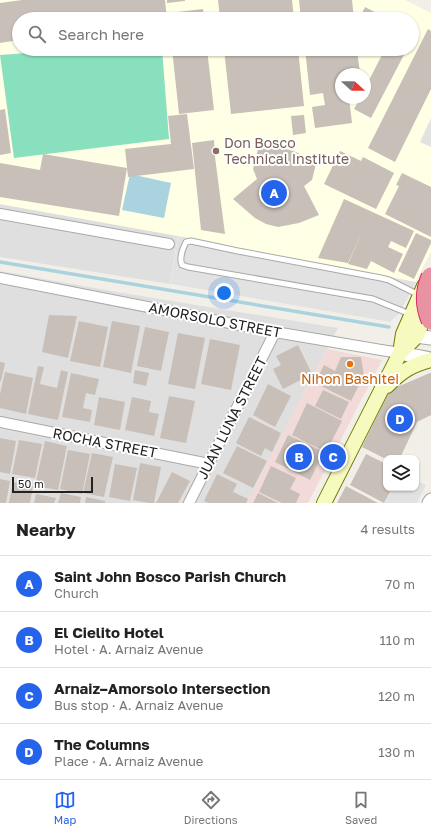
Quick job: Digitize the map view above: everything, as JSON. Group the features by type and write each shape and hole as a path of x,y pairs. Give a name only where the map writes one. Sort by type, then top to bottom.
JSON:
{"highway":[{"path":"422,318 427,308 426,292 431,277"}],"main road":[{"path":"324,503 400,353 422,318 431,273"},
{"path":"374,404 387,387 400,374 431,359"}],"street":[{"path":"0,214 169,244"},
{"name":"AMORSOLO STREET","path":"0,278 275,332 431,359"},
{"name":"JUAN LUNA STREET","path":"189,503 275,332"},
{"path":"410,335 431,338"},
{"name":"ROCHA STREET","path":"0,422 209,464"}],"lane":[{"path":"422,318 373,299 188,267 182,265 180,261 186,242 191,242 381,278 389,280 426,300"}],"shaded area":[{"name":"Don Bosco Technical Institute","path":"0,0 405,0 431,13 431,252 399,314 390,322 170,284 178,236 0,204"},
{"path":"431,118 431,147 420,142"},
{"path":"0,204 178,236 170,284 0,257"},
{"path":"178,236 416,282 399,314 390,322 170,284"},
{"path":"0,271 111,291 338,328 247,503 0,503"},
{"path":"327,349 382,360 308,503 247,503"},
{"path":"419,482 426,485 417,503 385,503 391,491 419,491"}],"green space":[{"path":"0,55 163,56 169,139 14,158"}],"water":[{"path":"130,174 171,183 164,218 122,210"}],"building":[{"path":"22,0 165,0 166,12 12,12 12,41 0,43 0,3"},
{"path":"167,0 185,0 185,1 167,3"},
{"path":"218,0 292,0 293,12 219,12"},
{"path":"299,0 352,0 353,12 300,12"},
{"path":"365,7 375,12 362,12"},
{"path":"203,9 203,12 178,12"},
{"path":"428,29 431,31 431,89 395,162 368,148 414,56 419,56 419,47"},
{"path":"173,56 208,56 214,110 179,114"},
{"path":"225,56 299,56 304,106 231,114"},
{"path":"306,56 358,56 359,68 335,68 335,104 350,104 352,123 315,128 312,107 325,105 323,93 310,95"},
{"path":"381,56 403,56 371,118 354,109 357,104 371,104 371,76"},
{"path":"5,109 11,153 0,155 0,110"},
{"path":"187,114 194,169 128,177 125,149 171,144 168,116"},
{"path":"304,115 306,133 293,135 291,116"},
{"path":"214,140 225,234 201,230 192,143"},
{"path":"268,146 276,146 296,152 316,164 312,180 304,186 319,215 299,223 278,227 266,224 255,218 233,199 257,179 253,169 258,149"},
{"path":"340,151 361,161 363,157 394,173 376,209 324,184"},
{"path":"43,154 127,168 119,216 0,197 0,163 40,170"},
{"path":"402,173 431,187 431,237 385,214 399,186 396,185"},
{"path":"344,199 414,231 406,248 391,241 388,247 403,254 394,273 371,261 367,269 348,264 364,228 348,263 318,258"},
{"path":"416,233 431,240 431,243 414,279 398,271"},
{"path":"49,315 77,316 68,358 42,352"},
{"path":"79,321 108,327 100,367 70,361"},
{"path":"112,321 140,326 131,373 103,367"},
{"path":"145,327 169,332 161,371 137,366"},
{"path":"178,333 205,338 195,389 168,384"},
{"path":"210,339 240,345 231,390 201,384"},
{"path":"298,345 312,374 283,389 273,369 281,365 276,356"},
{"path":"341,357 361,357 364,376 352,379 360,383 351,401 315,383 324,365 335,371"},
{"path":"0,362 5,363 1,381 0,381"},
{"path":"38,366 44,367 40,384 57,388 61,370 68,372 58,420 28,414"},
{"path":"135,370 149,373 146,386 133,383"},
{"path":"5,372 33,378 26,414 0,408 0,394"},
{"path":"71,373 99,379 95,395 86,393 83,408 92,410 90,422 62,417"},
{"path":"431,373 431,415 417,422 401,455 383,455 383,458 362,447 390,390"},
{"path":"268,384 291,396 275,427 253,415"},
{"path":"323,390 349,402 341,419 315,406"},
{"path":"169,396 195,401 186,443 160,438"},
{"path":"99,397 125,402 120,430 94,425"},
{"path":"132,397 151,401 149,412 159,414 154,436 125,430"},
{"path":"307,403 342,421 326,452 292,435"},
{"path":"249,417 281,433 272,452 265,448 261,456 236,443"},
{"path":"288,435 324,452 310,480 275,462"},
{"path":"0,438 16,441 10,474 0,472"},
{"path":"19,440 42,444 35,478 12,474"},
{"path":"45,441 67,446 58,490 35,486"},
{"path":"237,446 267,461 253,488 223,473"},
{"path":"68,450 90,454 82,494 60,489"},
{"path":"92,453 113,457 104,497 83,493"},
{"path":"366,454 383,462 383,491 390,491 384,503 350,485"},
{"path":"140,463 161,467 154,503 133,500"},
{"path":"115,464 137,468 130,501 109,497"},
{"path":"271,466 296,478 290,489 300,494 296,503 282,503 259,492"},
{"path":"172,472 190,481 178,503 156,503"},
{"path":"217,474 237,484 233,492 248,499 246,503 208,503 204,501"},
{"path":"0,479 10,481 6,503 0,503"},
{"path":"13,482 33,486 30,503 9,503"},
{"path":"346,486 378,503 337,503"},
{"path":"61,493 81,497 80,503 58,503"},
{"path":"258,493 278,503 253,503"},
{"path":"36,494 56,498 54,503 34,503"},
{"path":"86,497 105,501 105,503 85,503"}],"waterway":[{"path":"0,262 389,327"}],"place":[{"name":"Don Bosco Technical Institute","path":"216,151"},
{"name":"Saint John Bosco Parish Church","path":"274,193"},
{"name":"Nihon Bashitei","path":"350,364"},
{"name":"The Columns","path":"400,419"},
{"name":"El Cielito Hotel","path":"299,457"},
{"name":"Arnaiz–Amorsolo Intersection","path":"333,457"}]}
